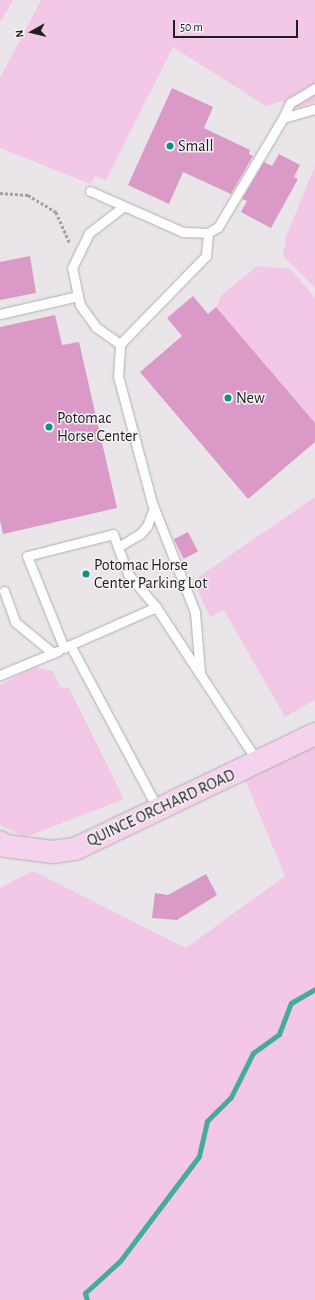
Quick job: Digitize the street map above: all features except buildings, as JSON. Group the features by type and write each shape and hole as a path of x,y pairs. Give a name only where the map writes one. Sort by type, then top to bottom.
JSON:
{"street":[{"name":"QUINCE ORCHARD ROAD","path":"0,842 6,846 53,852 75,849 315,734"}],"lane":[{"path":"90,191 183,232 208,233 218,227 283,118 290,103 315,88"},
{"path":"283,118 315,109"},
{"path":"120,344 96,327 80,305 72,268 89,233 124,206"},
{"path":"200,674 195,612 154,508 118,376 120,344 206,256 208,233"},
{"path":"0,314 78,296"},
{"path":"118,547 140,534 147,526 154,508"},
{"path":"159,810 67,646 27,556 113,534 128,574 156,607 258,762"},
{"path":"4,591 15,622 53,653"},
{"path":"0,675 156,607"}],"path":[{"path":"0,193 28,195 56,212 70,241 72,268"}],"shaded area":[{"path":"0,0 13,0 0,23"},
{"path":"41,0 315,0 315,102 292,109 282,101 266,106 173,47 106,180 95,176 90,184 0,148 0,78"},
{"path":"315,166 315,288 283,256 286,237"},
{"path":"257,266 291,269 315,298 315,423 216,307 222,295"},
{"path":"315,497 315,700 285,717 224,610 210,617 193,581"},
{"path":"34,667 53,671 60,687 69,688 124,799 26,837 0,825 0,685"},
{"path":"315,734 315,1300 0,1300 0,888 33,871 186,948 285,876 241,770"}],"waterway":[{"path":"87,1300 85,1293 120,1261 199,1156 207,1121 231,1097 253,1053 279,1034 291,1003 315,989"}],"place":[{"name":"Small","path":"170,146"},
{"name":"New","path":"228,398"},
{"name":"Potomac Horse Center","path":"49,427"},
{"name":"Potomac Horse Center Parking Lot","path":"86,574"}]}
